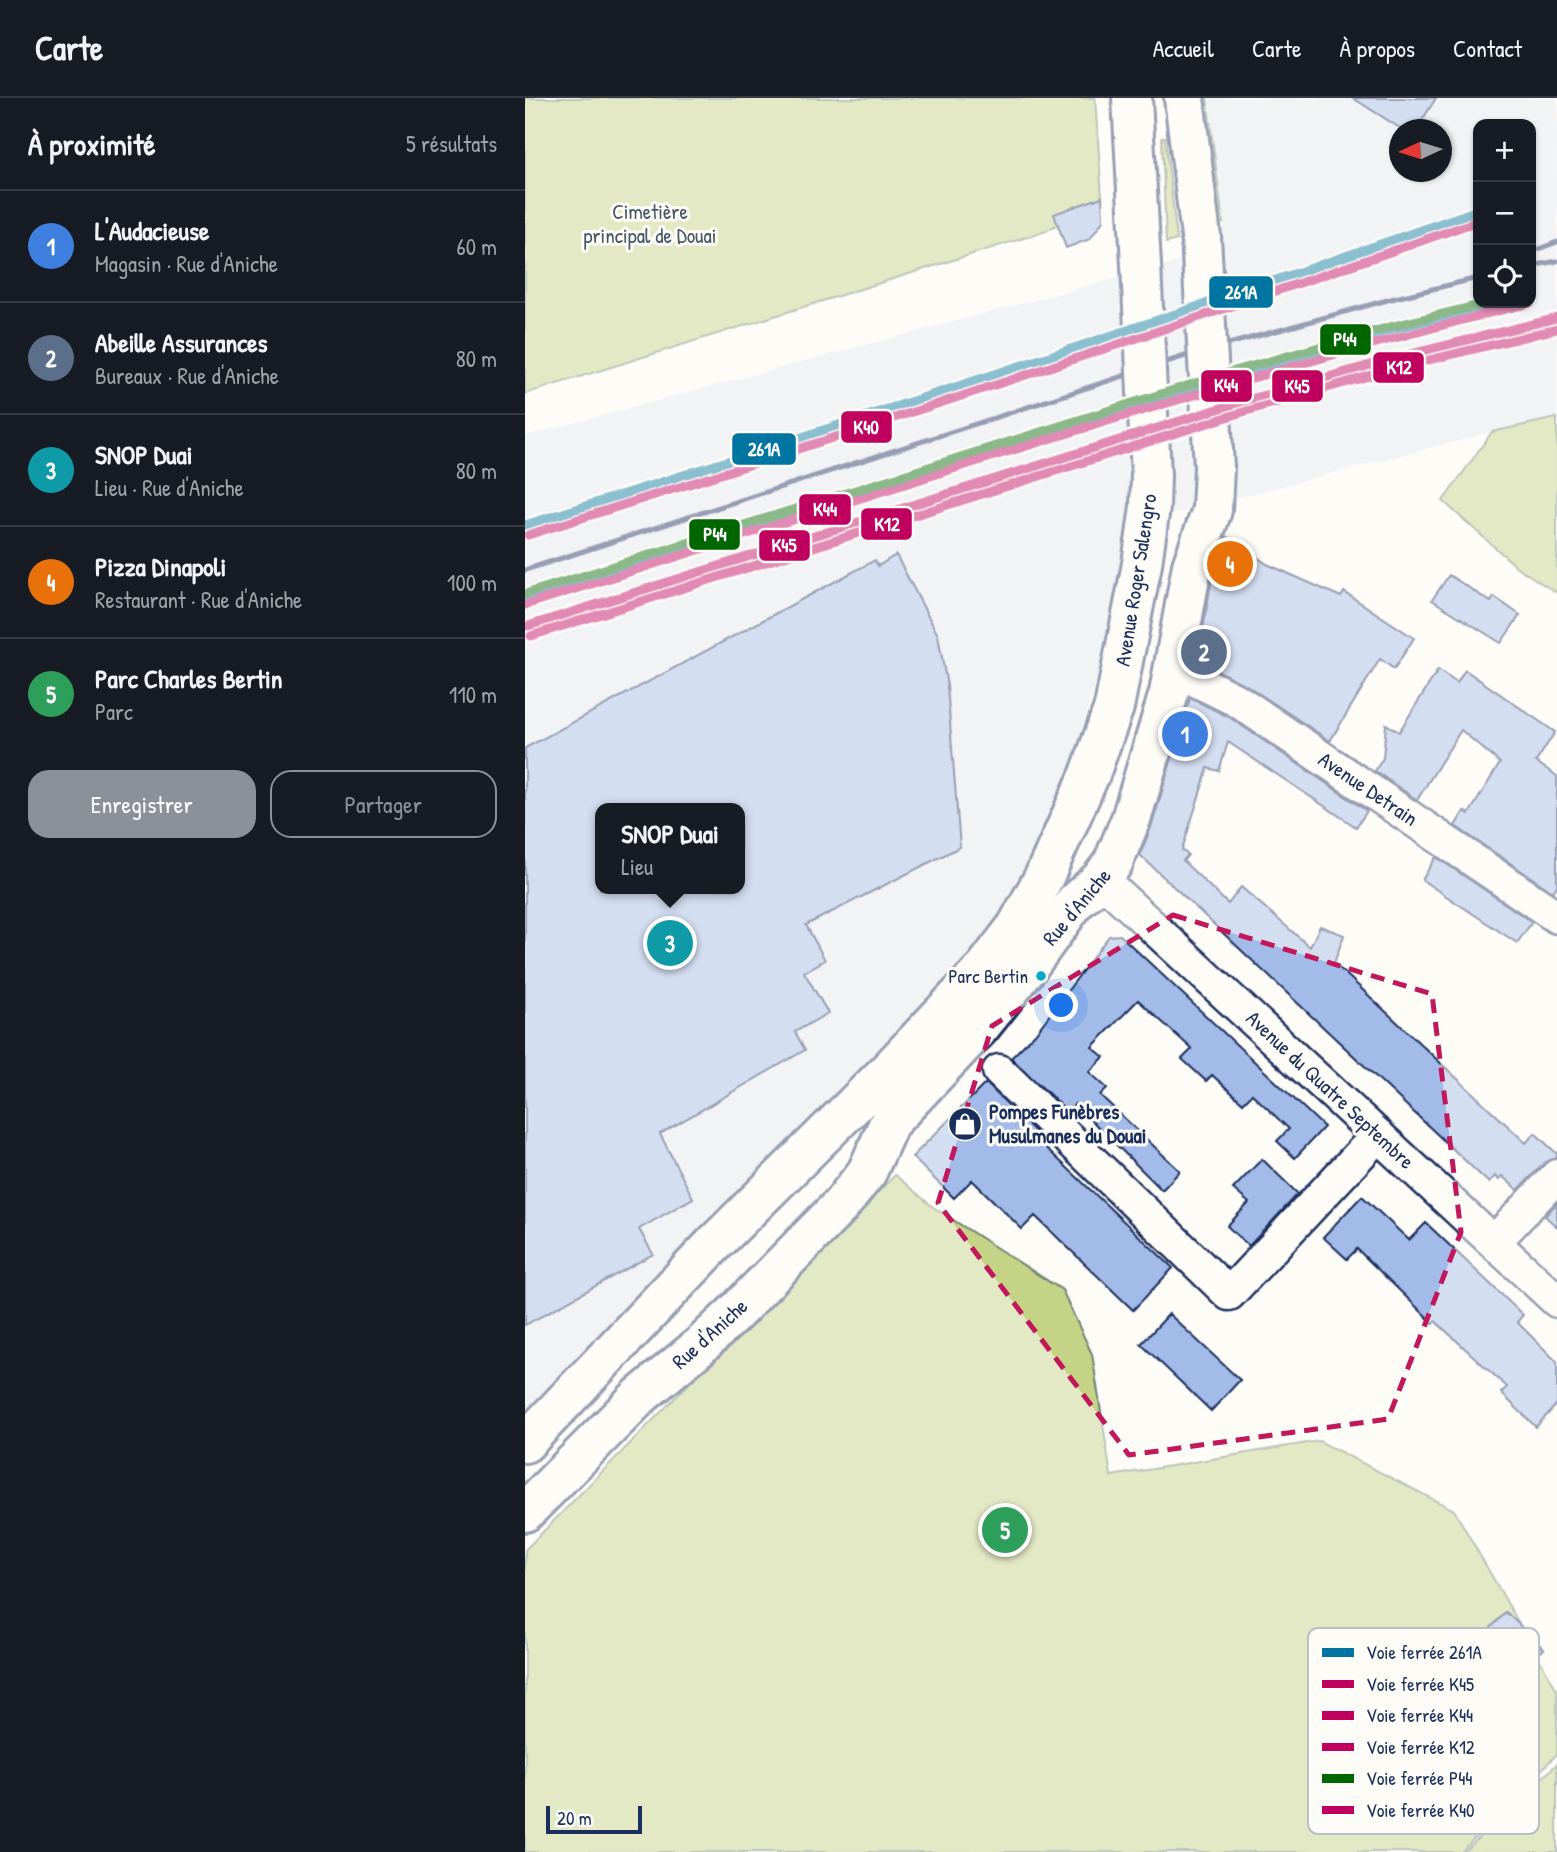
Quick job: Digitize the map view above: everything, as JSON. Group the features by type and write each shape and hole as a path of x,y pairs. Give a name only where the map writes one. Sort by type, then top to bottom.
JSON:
{"main road":[{"name":"Avenue Roger Salengro","path":"1119,684 1142,564 1150,507 1151,476 1132,98"},
{"name":"Rue d'Aniche","path":"525,1512 640,1396 734,1314 841,1205 872,1164 889,1124 981,1026 1075,902 1101,879 1119,850 1161,725 1192,566 1212,510 1214,467 1201,237 1184,98"},
{"name":"Rue d'Aniche","path":"525,1443 715,1243 886,1073 1001,948 1029,906 1090,774 1108,726 1119,684"}],"street":[{"name":"Avenue Detrain","path":"1173,669 1238,701 1557,917"},
{"name":"Avenue du Quatre Septembre","path":"1101,879 1557,1301"},
{"path":"999,1071 1229,1294 1378,1135"},
{"path":"1494,1242 1557,1176"}],"highlighted area":[{"path":"1173,915 1432,994 1461,1232 1388,1419 1129,1455 938,1203 992,1026"}],"shaded area":[{"path":"1186,98 1557,98 1557,418 1492,432 1142,522 1056,818 982,953 525,1420 525,436 1219,251"}],"green space":[{"name":"Cimetière principal de Douai","path":"525,98 1095,98 1102,197 1046,231 525,394"},
{"path":"1200,98 1207,98 1223,223 1217,225"},
{"path":"1162,137 1165,137 1177,240 1166,243"},
{"path":"1557,418 1557,593 1518,568 1443,501 1492,432"},
{"path":"895,1175 933,1207 1062,1290 1092,1354 1111,1476 1319,1441 1454,1510 1522,1628 1308,1628 1308,1834 1479,1834 1461,1852 525,1852 525,1550"},
{"path":"1539,1659 1557,1690 1557,1754 1539,1772"},
{"path":"1557,1764 1557,1852 1464,1852 1483,1834 1539,1834 1539,1781"}],"building":[{"path":"1353,98 1436,98 1423,119 1389,121"},
{"path":"1102,197 1103,221 1090,239 1066,248 1054,214"},
{"path":"1226,536 1267,564 1341,597 1344,592 1414,638 1394,669 1380,659 1330,741 1248,686 1198,658 1213,572"},
{"path":"896,555 938,635 947,686 960,847 806,925 825,960 804,972 828,1013 795,1032 805,1050 660,1134 693,1198 639,1229 653,1254 525,1325 525,748 875,560 878,566"},
{"path":"1449,575 1491,602 1494,597 1520,615 1501,643 1432,600"},
{"path":"1438,670 1457,683 1465,670 1555,732 1536,762 1557,776 1557,886 1553,892 1455,826 1464,811 1469,814 1500,763 1461,730 1417,800 1375,771 1383,758 1386,724 1399,732"},
{"path":"1190,698 1229,717 1367,811 1356,827 1228,742 1219,771 1208,768 1182,850 1188,855 1183,861 1228,904 1241,887 1310,947 1320,926 1344,935 1334,963 1526,1143 1535,1133 1557,1154 1557,1158 1544,1163 1518,1190 1502,1176 1499,1180 1495,1176 1489,1183 1140,855 1152,825"},
{"path":"1436,857 1532,922 1517,943 1422,880"},
{"path":"1120,935 1324,1127 1295,1158 1277,1141 1289,1129 1252,1094 1243,1103 1212,1075 1206,1081 1182,1059 1192,1049 1138,1000 1092,1047 1104,1057 1089,1072 1107,1088 1100,1095 1180,1171 1162,1190 1075,1104 1068,1112 1011,1058 1035,1034 1109,936"},
{"path":"986,1083 1044,1140 1041,1143 1173,1268 1133,1310 1035,1216 1022,1229 972,1180 954,1198 912,1157"},
{"path":"1262,1159 1298,1194 1249,1246 1227,1226 1249,1203 1233,1189"},
{"path":"1362,1196 1409,1240 1426,1223 1523,1315 1517,1322 1557,1362 1557,1404 1536,1427 1501,1393 1507,1387 1435,1321 1433,1323 1357,1249 1347,1259 1323,1237"},
{"path":"1557,1203 1557,1227 1545,1216"},
{"path":"1169,1314 1240,1380 1211,1411 1141,1344"},
{"path":"1506,1612 1522,1628 1491,1628"}],"railway":[{"path":"1536,250 1557,242"},
{"path":"1536,265 1557,261"},
{"path":"525,570 1182,357 1473,279"}],"rail line":[{"name":"261A","path":"525,525 1003,372 1473,212"},
{"name":"K40","path":"528,535 1005,382 1473,223"},
{"name":"P44","path":"525,594 1231,372 1473,306"},
{"name":"261A","path":"525,597 1232,375 1475,308"},
{"name":"K44","path":"525,605 1151,408 1511,308"},
{"name":"K45","path":"528,626 1240,402 1402,356 1557,318"},
{"name":"K12","path":"531,636 1243,412 1404,366 1557,329"}],"place":[{"name":"Pizza Dinapoli","path":"1230,564"},
{"name":"Abeille Assurances","path":"1204,652"},
{"name":"L'Audacieuse","path":"1185,734"},
{"name":"SNOP Duai","path":"670,943"},
{"name":"Parc Bertin","path":"1041,976"},
{"name":"Pompes Funèbres Musulmanes du Douai","path":"965,1124"},
{"name":"Parc Charles Bertin","path":"1005,1530"}]}
